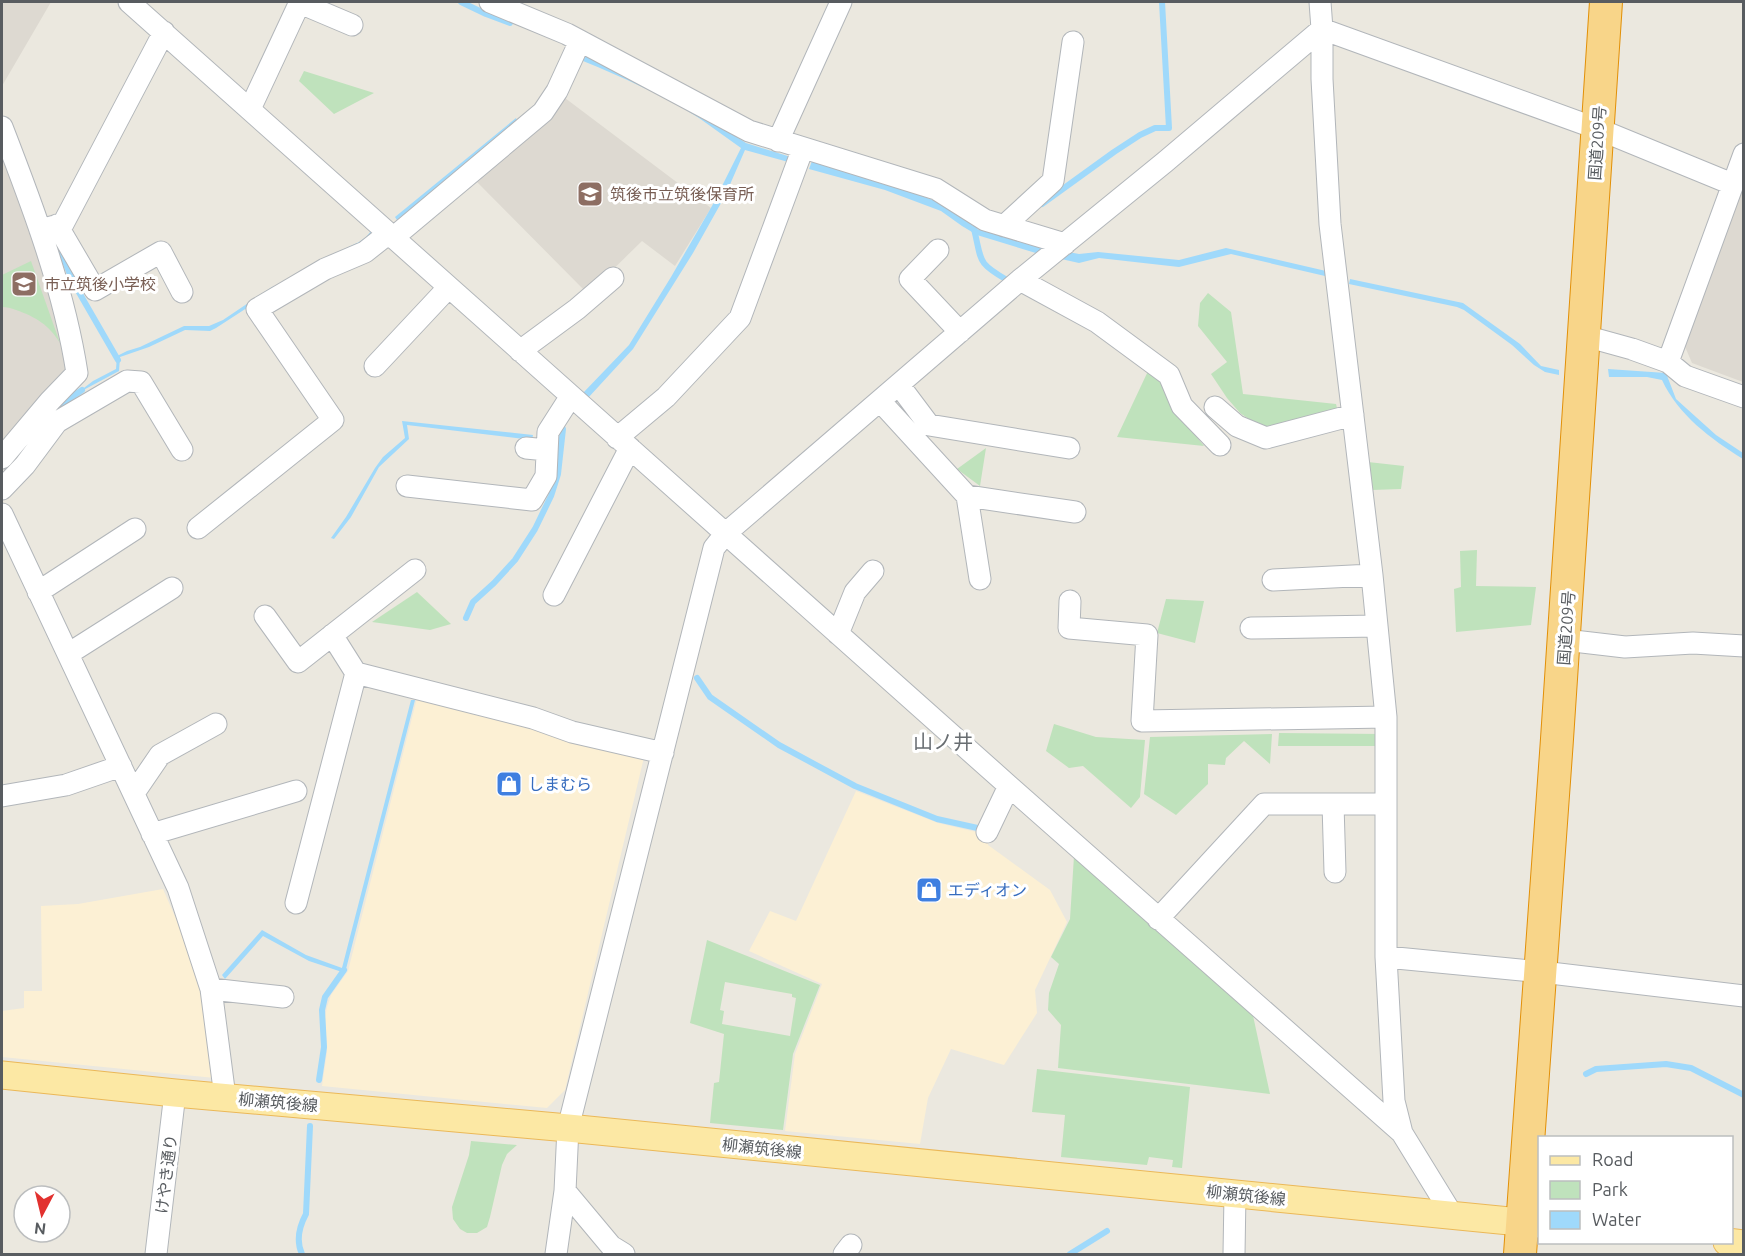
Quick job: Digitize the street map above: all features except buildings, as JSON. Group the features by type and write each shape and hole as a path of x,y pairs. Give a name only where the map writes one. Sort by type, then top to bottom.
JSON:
{"highway":[{"name":"国道209号","path":"1520,1254 1531,1223 1542,972 1606,2"}],"main road":[{"name":"柳瀬筑後線","path":"2,1075 1531,1223"}],"street":[{"path":"129,2 1158,919 1402,1133 1453,1216"},
{"path":"250,109 300,2 352,25"},
{"path":"490,2 580,40 749,131 936,189 985,220 1065,244"},
{"path":"778,141 841,2"},
{"path":"1320,2 1330,224 1372,575 1386,717 1386,957 1394,1101 1402,1133"},
{"path":"1322,29 1598,129 1732,184"},
{"path":"556,1254 565,1191 568,1128 714,548 726,534 1020,280 1165,162 1322,29"},
{"path":"49,227 63,224 164,32"},
{"path":"198,528 333,420 257,309 325,269 365,252 391,235 543,112 557,91 580,40"},
{"path":"1004,226 1053,182 1073,42"},
{"path":"2,127 49,227 94,290 157,244 182,292"},
{"path":"554,595 623,443 740,318 803,148"},
{"path":"1668,362 1743,154"},
{"path":"2,458 50,400 77,374 49,227"},
{"path":"938,250 910,279 960,332"},
{"path":"520,351 577,309 613,278"},
{"path":"1020,280 1097,322 1169,375 1182,406 1220,445"},
{"path":"375,366 448,288"},
{"path":"1585,336 1668,362 1685,376 1743,397"},
{"path":"2,489 25,465 57,422 128,381 141,382 182,450"},
{"path":"899,385 928,425 1069,448"},
{"path":"407,486 532,500 546,476 537,449 571,396"},
{"path":"880,401 967,496 980,579"},
{"path":"1215,407 1238,426 1266,438 1353,415"},
{"path":"967,496 1075,512"},
{"path":"2,514 178,888 211,989 225,1097"},
{"path":"38,592 135,529"},
{"path":"265,616 298,662 415,570"},
{"path":"838,634 855,592 873,571"},
{"path":"1273,580 1372,575"},
{"path":"68,654 172,588"},
{"path":"1070,601 1069,628 1147,635 1142,720 1386,717"},
{"path":"1251,628 1377,626"},
{"path":"332,635 356,673 533,718 572,732 663,753"},
{"path":"1565,640 1625,647 1693,643 1743,646"},
{"path":"296,903 356,673"},
{"path":"134,793 160,755 216,724"},
{"path":"2,796 66,785 121,766"},
{"path":"987,832 1009,786"},
{"path":"152,834 296,791"},
{"path":"1158,919 1264,804 1386,804"},
{"path":"1333,804 1335,872"},
{"path":"1386,957 1542,972 1743,996"},
{"path":"211,989 283,997"},
{"name":"けやき通り","path":"156,1254 175,1093"},
{"path":"565,1191 610,1246 624,1254"},
{"path":"1234,1254 1235,1194"}],"shaded area":[{"path":"2,2 51,2 2,86"},
{"name":"筑後市立筑後保育所","path":"561,95 711,208 675,266 642,241 588,294 474,179"},
{"name":"市立筑後小学校","path":"2,150 31,226 71,371 2,450"},
{"path":"1743,182 1743,382 1692,363 1683,342"},
{"path":"417,698 645,753 565,1090 547,1108 322,1086 327,1052 325,1017 327,1007 331,995 348,971"},
{"path":"856,791 938,823 989,835 988,845 1050,890 1067,922 1035,990 1037,1013 1004,1065 951,1049 928,1098 920,1144 785,1131 795,1054 822,984 749,951 770,911 796,921"},
{"path":"163,889 193,958 210,1023 215,1078 2,1057 2,1011 24,1008 24,991 42,991 41,906 78,904"}],"green space":[{"path":"304,71 374,93 334,114 299,81"},
{"path":"31,261 60,343 47,326 36,319 14,309 2,307 2,275"},
{"path":"1208,293 1231,312 1243,394 1336,404 1339,416 1262,428 1240,413 1211,374 1227,362 1198,326 1200,303"},
{"path":"1149,369 1166,385 1175,410 1204,446 1117,437"},
{"path":"986,448 980,486 957,469"},
{"path":"1368,462 1404,466 1401,489 1372,490"},
{"path":"1477,550 1476,586 1536,587 1531,625 1456,632 1454,589 1461,587 1460,551"},
{"path":"417,592 451,624 430,630 372,622"},
{"path":"1166,599 1204,601 1195,643 1157,633"},
{"path":"1054,724 1096,737 1145,740 1140,797 1131,808 1083,766 1069,768 1046,751"},
{"path":"1279,733 1382,734 1382,746 1278,746"},
{"path":"1272,734 1270,764 1244,741 1226,758 1225,765 1208,764 1208,784 1176,815 1144,794 1150,737"},
{"path":"1074,856 1252,1011 1270,1094 1058,1068 1061,1025 1048,1010 1049,993 1059,964 1051,957 1070,919"},
{"path":"707,940 820,985 793,1054 783,1130 710,1123 714,1083 719,1082 724,1034 690,1023","holes":["725,982 792,994 792,997 796,998 790,1036 722,1024 724,1011 720,1010"]},
{"path":"1037,1069 1190,1087 1182,1168 1172,1167 1173,1160 1149,1157 1147,1165 1061,1157 1065,1115 1032,1112"},
{"path":"471,1141 517,1145 507,1154 502,1165 487,1227 477,1233 467,1233 460,1229 453,1219 452,1207 469,1155"}],"water":[{"path":"586,55 702,115 746,143 794,158 792,163 745,150 725,196 693,253 633,349 588,398 583,393 629,345 671,277 712,206 741,148 699,118 671,102 583,61"},
{"path":"516,118 517,121 397,220 395,217"},
{"path":"812,161 901,188 938,202 977,229 1037,246 1079,254 1098,252 1179,260 1226,248 1326,271 1325,276 1231,254 1179,267 1099,258 1079,263 1039,254 977,235 941,211 885,190 809,169"},
{"path":"372,230 377,233 369,241 262,298 216,328 210,331 185,330 149,347 120,357 119,371 76,394 93,381 116,369 117,356 184,326 209,326 223,320 272,287 291,280 308,266 359,242"},
{"path":"1350,279 1463,303 1520,344 1541,366 1559,370 1559,375 1545,372 1534,365 1512,345 1464,310 1349,284"},
{"path":"1608,369 1666,373 1676,399 1716,435 1743,453 1743,459 1696,425 1677,404 1662,380 1647,377 1609,377"},
{"path":"402,421 533,435 532,440 407,425 409,439 379,467 351,517 334,539 331,538 383,457 405,438"},
{"path":"411,700 415,700 345,973 309,961 263,936 225,979 222,975 262,930 306,955 342,968"}],"waterway":[{"path":"461,2 510,23"},
{"path":"1042,204 1140,135 1155,128 1169,128 1162,2"},
{"path":"974,229 982,260 990,269 1007,280"},
{"path":"60,249 73,282 118,360"},
{"path":"56,408 82,390"},
{"path":"466,618 473,602 515,560 535,529 551,496 558,474 563,429"},
{"path":"697,678 710,697 779,745 855,786 937,819 982,829"},
{"path":"319,1080 324,1047 322,1010 325,997 344,970"},
{"path":"1586,1074 1596,1069 1666,1064 1691,1068 1744,1095"},
{"path":"302,1254 299,1239 306,1214 310,1126"},
{"path":"1070,1254 1107,1231"}],"place":[{"name":"筑後市立筑後保育所","path":"590,194"},
{"name":"市立筑後小学校","path":"24,284"},
{"name":"しまむら","path":"509,784"},
{"name":"エディオン","path":"929,890"}],"district":[{"name":"山ノ井","path":"943,742"}]}
